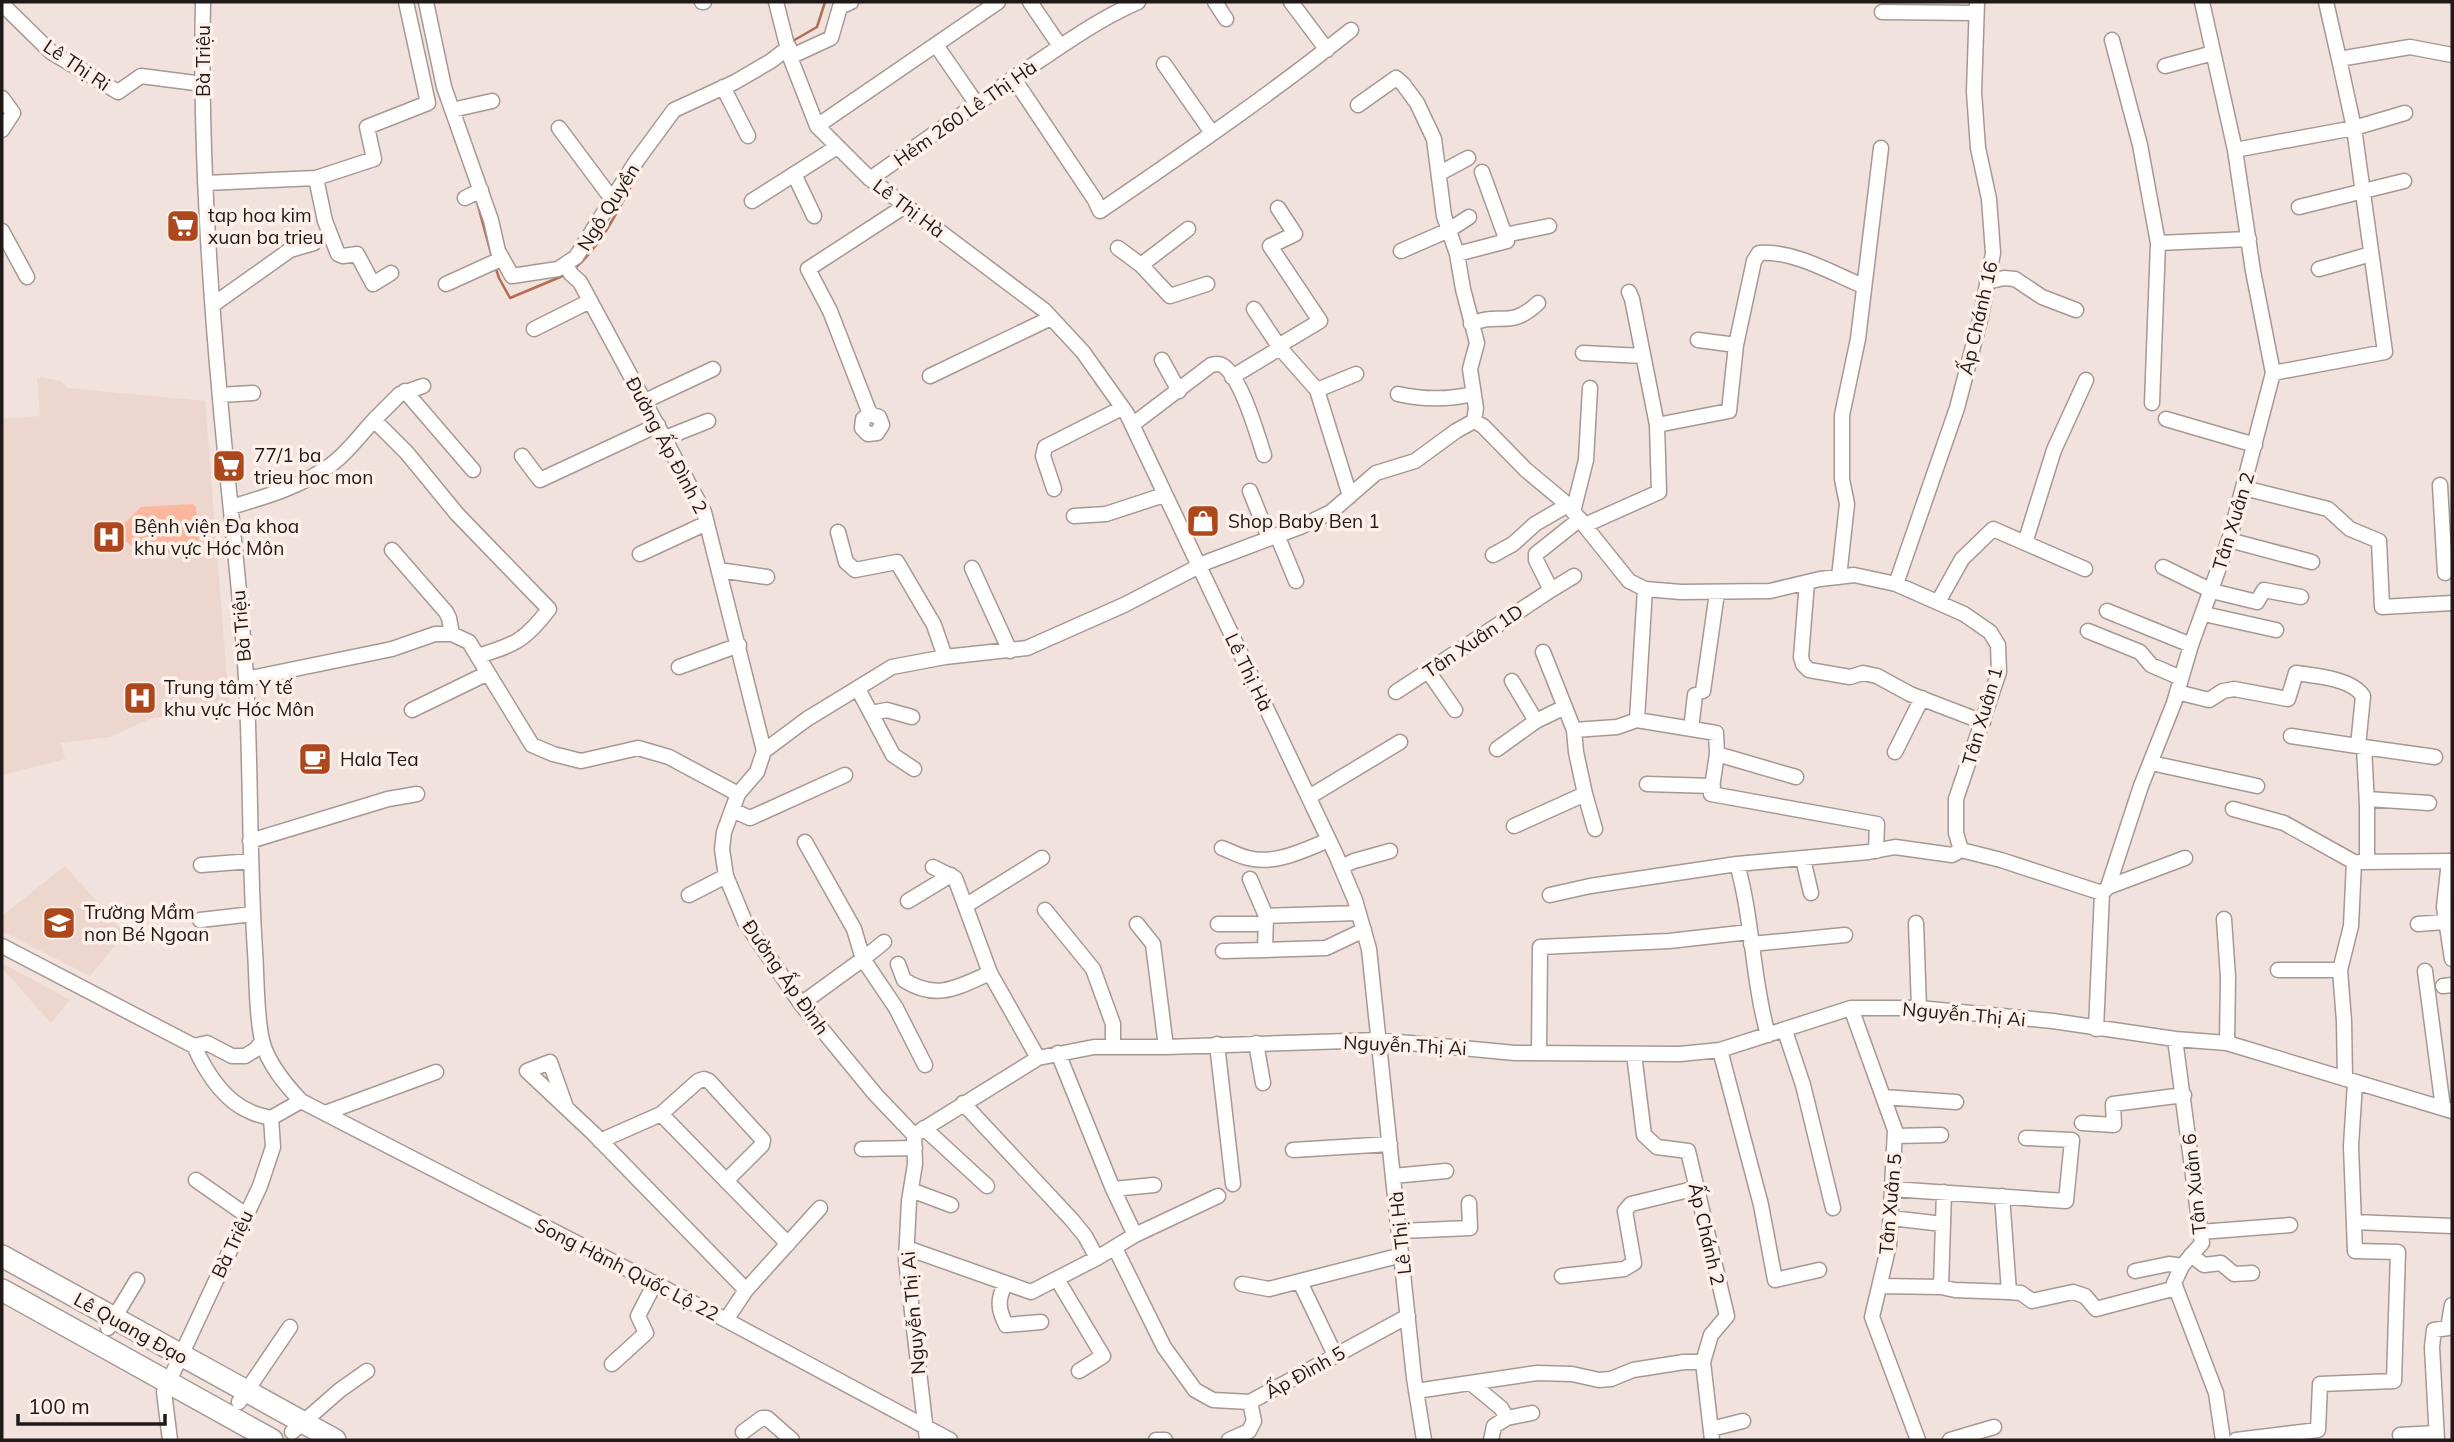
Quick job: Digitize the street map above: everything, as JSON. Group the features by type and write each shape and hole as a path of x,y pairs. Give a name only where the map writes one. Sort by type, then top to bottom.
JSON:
{"highway":[{"name":"Lê Quang Đạo","path":"2,1256 111,1324 251,1440"},
{"name":"Lê Quang Đạo","path":"2,1269 111,1324"},
{"name":"Lê Quang Đạo","path":"2,1290 172,1374 272,1440"},
{"name":"Lê Quang Đạo","path":"2,1302 172,1374 242,1396 301,1431 335,1440"}],"street":[{"name":"Bà Triệu","path":"203,2 205,183 220,395 246,679 253,914 262,1042"},
{"path":"205,183 316,178 374,159 367,127 428,103 406,2"},
{"path":"426,2 444,87 473,194 485,222 496,261 446,284"},
{"name":"Lê Thị Hà","path":"776,2 789,52 817,126 870,179 1021,292 1051,318 1083,352 1122,408 1329,840 1359,913 1369,949 1416,1391 1424,1440"},
{"path":"817,126 998,2"},
{"path":"1030,2 1060,46"},
{"name":"Hẻm 260 Lê Thị Hà","path":"870,179 1060,46 1107,15 1138,2"},
{"path":"1215,2 1226,19"},
{"path":"1291,2 1326,50"},
{"name":"Tân Xuân 2","path":"2096,1029 2105,890 2229,540 2273,373 2235,150 2202,2"},
{"path":"2273,373 2385,352 2354,128 2326,2"},
{"name":"Ngô Quyền","path":"496,261 512,276 558,269 569,270 635,163 674,110 724,92 789,52 831,38 841,3"},
{"name":"Lê Thị Ri","path":"2,4 51,52 118,92 141,76 203,84"},
{"path":"1882,12 1976,7"},
{"name":"Ấp Chánh 16","path":"1896,584 1957,408 1993,253 1986,181 1978,148 1974,92 1976,7"},
{"path":"1014,79 1100,211 1352,30"},
{"path":"2112,40 2140,145 2158,243 2152,403"},
{"path":"936,45 976,103"},
{"path":"2339,59 2410,47 2452,55"},
{"path":"2165,66 2213,53"},
{"path":"1164,64 1212,133"},
{"path":"1358,105 1396,78 1404,84 1417,103 1434,139 1444,216 1457,254 1477,344 1470,369 1476,408 1474,421"},
{"path":"724,92 748,136"},
{"path":"2,98 13,114 2,130"},
{"path":"452,110 492,101"},
{"path":"2235,150 2354,128 2405,113"},
{"path":"559,128 612,200"},
{"path":"752,201 837,147"},
{"path":"1839,577 1847,504 1842,479 1842,415 1858,339 1881,148"},
{"path":"1440,173 1468,158"},
{"path":"1457,254 1507,242 1482,172"},
{"path":"794,174 814,216"},
{"path":"316,178 325,221 338,254 357,254 373,284 391,274"},
{"path":"2299,207 2404,181"},
{"path":"870,414 830,311 808,269 905,206"},
{"path":"1232,377 1320,321 1270,246 1295,234 1278,208"},
{"path":"1401,251 1449,230 1469,217"},
{"path":"1505,235 1549,226"},
{"path":"1140,265 1188,229"},
{"path":"2,233 27,277"},
{"path":"2158,243 2249,239"},
{"path":"214,304 290,250 314,243"},
{"path":"1118,248 1140,265 1170,296 1207,284"},
{"path":"1657,425 1728,411 1736,345 1754,261 1759,253 1796,259 1863,286"},
{"path":"2319,270 2371,254"},
{"name":"Đường Ấp Đình 2","path":"569,270 580,282 704,512 764,751"},
{"path":"1987,282 2004,278 2015,279 2042,297 2076,310"},
{"path":"1493,555 1513,544 1535,524 1659,492 1657,425 1629,292"},
{"path":"534,329 590,301"},
{"path":"1471,324 1480,320 1518,318 1538,303"},
{"path":"1254,309 1280,348 1317,390 1350,496"},
{"path":"930,376 1051,318"},
{"path":"1698,340 1736,345"},
{"path":"1583,353 1643,356"},
{"path":"1162,360 1179,391"},
{"path":"1132,425 1211,365 1222,366 1232,377 1249,410 1264,455"},
{"path":"645,401 712,369"},
{"path":"1317,390 1356,374"},
{"path":"2025,543 2054,450 2086,380"},
{"path":"231,507 268,497 333,463 405,391 423,386"},
{"path":"1551,590 1536,560 1536,554 1576,515 1586,460 1590,388"},
{"path":"405,391 473,470"},
{"path":"220,395 253,393"},
{"path":"1398,394 1418,398 1452,399 1473,394"},
{"path":"1054,489 1043,456 1045,447 1122,408"},
{"path":"2166,419 2255,445"},
{"path":"374,420 407,453 457,514 549,609 536,626 513,646 478,656"},
{"path":"522,456 540,480 662,431 708,421"},
{"path":"1474,421 1483,426 1525,470 1576,515 1629,581 1645,589 1637,720"},
{"path":"764,751 807,719 892,667 945,657 1027,648 1167,583 1197,566 1331,512 1376,473 1415,461 1456,430 1474,421"},
{"path":"2441,485 2441,535 2445,573"},
{"path":"2244,488 2328,509 2350,528 2379,541 2382,607 2452,603"},
{"path":"1250,491 1296,581"},
{"path":"1074,516 1106,514 1164,495"},
{"path":"640,554 707,523"},
{"path":"1938,602 1962,559 1993,529 2085,569"},
{"path":"838,532 846,562 855,570 897,562 934,625 945,657"},
{"path":"2229,540 2312,562"},
{"path":"392,550 446,612 452,634"},
{"path":"2163,567 2212,591 2257,602 2264,590 2301,597"},
{"path":"972,568 1010,651"},
{"path":"719,570 767,577"},
{"name":"Tân Xuân 1","path":"1645,589 1717,593 1770,591 1854,575 1896,584 1964,614 1990,632 1998,645 1999,672 1956,799 1956,833 1961,850"},
{"name":"Tân Xuân 1D","path":"1396,692 1574,576"},
{"path":"1807,582 1801,657 1809,670 1850,677 1863,673 1877,676 1922,698 1983,722"},
{"path":"1691,729 1717,593"},
{"path":"2108,611 2191,645"},
{"path":"2204,614 2276,630"},
{"path":"2088,631 2140,652 2151,665 2179,685 2209,700 2223,691 2234,689 2288,699 2296,673 2339,682 2359,690 2363,696 2361,746 2367,799 2351,926 2340,970 2350,1081 2355,1251 2398,1252 2394,1381 2320,1384 2318,1430 2236,1440"},
{"path":"246,679 392,649 435,634 452,634 469,642 532,745 581,761 638,748 669,757 738,794"},
{"path":"679,667 738,645"},
{"path":"1544,652 1574,730 1576,752 1595,829"},
{"path":"1428,671 1455,710"},
{"path":"412,710 488,673"},
{"path":"1512,681 1536,721"},
{"path":"858,688 893,755 914,769"},
{"path":"1895,752 1922,698"},
{"path":"1497,749 1536,721 1565,707"},
{"path":"871,713 887,710 912,717"},
{"path":"1574,730 1617,727 1637,720 1716,733 1717,754 1711,794 1877,824 1877,851"},
{"path":"2291,736 2435,757"},
{"path":"1309,797 1400,743"},
{"name":"Đường Ấp Đình","path":"764,751 757,772 738,794 724,832 722,849 726,876 745,922 801,1004 874,1094 918,1137 987,1186"},
{"path":"1717,754 1796,777"},
{"path":"2151,763 2257,786"},
{"path":"732,810 750,818 845,775"},
{"path":"1647,784 1713,786"},
{"path":"250,841 388,799 417,794"},
{"path":"1514,826 1585,794"},
{"path":"2367,799 2429,803"},
{"path":"2233,809 2284,823 2360,861 2450,861 2444,908 2452,959"},
{"path":"1222,848 1249,858 1272,859 1292,855 1329,840"},
{"path":"805,842 854,929 863,959 896,1008 925,1065"},
{"path":"1550,895 1590,886 1737,864 1804,859 1895,847 1952,855 1961,850 2105,890 2185,858"},
{"path":"1341,867 1390,851"},
{"path":"965,905 1042,858"},
{"path":"1804,859 1811,893"},
{"path":"201,865 251,861"},
{"path":"1737,864 1758,1000 1768,1035"},
{"path":"933,867 955,878 990,973 1038,1058"},
{"path":"908,901 951,875"},
{"path":"689,895 726,876"},
{"path":"1250,879 1266,920 1265,950"},
{"path":"1045,910 1093,969 1113,1024 1113,1046"},
{"path":"1218,924 1359,913"},
{"path":"200,920 253,914"},
{"path":"2224,919 2228,977 2227,1043"},
{"path":"2418,924 2445,922"},
{"path":"1916,923 1919,1008"},
{"path":"1137,924 1153,944 1166,1047"},
{"path":"1223,951 1325,948 1364,930"},
{"path":"1539,1053 1540,947 1845,935"},
{"path":"801,1004 884,942"},
{"path":"2,946 194,1046 206,1071 247,1111 271,1118 302,1101 283,1080 262,1042 255,1051 245,1056 232,1056 207,1043 194,1046"},
{"path":"898,964 904,980 926,991 959,987 990,973"},
{"path":"2278,971 2340,970"},
{"path":"2425,971 2448,1110"},
{"name":"Nguyễn Thị Ai","path":"926,1434 906,1260 918,1137 963,1103 1038,1058 1058,1053 1113,1046 1166,1047 1378,1040 1516,1053 1680,1054 1720,1050 1851,1008 1919,1008 2053,1021 2175,1039 2227,1043 2448,1110"},
{"name":"Tân Xuân 5","path":"1851,1008 1895,1130 1889,1245 1872,1317 1918,1440"},
{"path":"1785,1031 1810,1111 1833,1208"},
{"name":"Tân Xuân 6","path":"2175,1039 2202,1242 2186,1261 2174,1283 2176,1288"},
{"path":"1256,1043 1263,1083"},
{"path":"1217,1044 1233,1184"},
{"path":"1720,1050 1760,1205 1775,1280 1819,1270"},
{"path":"1058,1053 1113,1189 1135,1235"},
{"name":"Ấp Chánh 2","path":"1634,1054 1644,1135 1657,1147 1688,1151 1727,1316 1711,1335 1703,1362 1711,1435"},
{"path":"325,1113 436,1072"},
{"path":"600,1141 661,1114 698,1081 704,1079 763,1140 762,1145 726,1181"},
{"path":"2082,1123 2113,1125 2113,1104 2184,1095"},
{"path":"1883,1097 1956,1102"},
{"name":"Song Hành Quốc Lộ 22","path":"302,1101 726,1320 926,1434 950,1440"},
{"path":"963,1103 1072,1220 1097,1258"},
{"path":"566,1107 746,1290"},
{"path":"661,1114 788,1244"},
{"name":"Bà Triệu","path":"172,1374 260,1186 273,1147 271,1118"},
{"path":"1895,1136 1941,1135"},
{"path":"862,1149 918,1137"},
{"path":"1892,1189 2066,1201 2072,1140 2026,1138"},
{"path":"1293,1150 1390,1144"},
{"path":"1393,1176 1446,1171"},
{"path":"196,1180 246,1214"},
{"path":"1113,1189 1154,1185"},
{"path":"1563,1276 1624,1269 1634,1263 1625,1211 1632,1204 1697,1188"},
{"path":"911,1190 951,1205"},
{"path":"1941,1287 1944,1192"},
{"path":"906,1248 1031,1292 1135,1235 1217,1196"},
{"path":"2002,1196 2009,1292"},
{"path":"1400,1231 1470,1228 1469,1203"},
{"path":"726,1320 746,1290 820,1208"},
{"path":"1891,1218 1943,1224"},
{"path":"2354,1222 2452,1226"},
{"path":"2200,1232 2290,1225"},
{"name":"Ấp Đình 5","path":"1115,1248 1164,1347 1195,1390 1213,1400 1250,1402 1408,1316"},
{"path":"1242,1284 1269,1289 1402,1255"},
{"path":"2135,1272 2186,1261 2204,1265 2221,1263 2234,1274 2252,1273"},
{"path":"1057,1279 1103,1356 1079,1371"},
{"path":"111,1324 137,1280"},
{"path":"1300,1282 1335,1355"},
{"path":"612,1364 646,1333 638,1316 655,1283"},
{"path":"1006,1283 999,1295 1000,1312 1006,1325 1041,1322"},
{"path":"1880,1286 2021,1293 2032,1301 2073,1292 2085,1296 2096,1309 2176,1288 2216,1393 2222,1440"},
{"path":"2400,1435 2437,1437 2432,1347 2434,1330 2448,1328 2452,1305"},
{"path":"242,1396 290,1326"},
{"path":"1416,1391 1536,1373 1611,1379 1633,1370 1684,1362 1703,1362"},
{"path":"301,1431 340,1390 367,1371"},
{"path":"170,1440 172,1374"},
{"path":"1472,1384 1501,1408 1507,1418"},
{"path":"1228,1440 1248,1431 1254,1421 1250,1402"},
{"path":"1492,1440 1494,1426 1507,1418 1532,1413"},
{"path":"743,1432 764,1417 771,1419 792,1440"},
{"path":"1711,1435 1743,1421"},
{"path":"1950,1440 1994,1427"},
{"path":"1156,1440 1165,1440"}],"shaded area":[{"name":"Bệnh viện Đa khoa khu vực Hóc Môn","path":"37,377 61,381 67,388 205,401 229,705 221,714 152,718 110,737 61,743 65,759 2,775 2,419 40,416"},
{"path":"193,504 196,507 199,546 195,550 144,555 125,541 123,525 141,507"},
{"name":"Trường Mầm non Bé Ngoan","path":"65,866 125,933 90,976 2,931 2,916"},
{"name":"Trường Mầm non Bé Ngoan","path":"2,963 70,1000 51,1023 2,968"}],"waterway":[{"path":"791,42 817,27 825,2"},
{"path":"574,269 604,234 643,164"},
{"path":"477,202 492,257"},
{"path":"495,266 510,298 565,275"}],"place":[{"name":"tap hoa kim xuan ba trieu","path":"183,226"},
{"name":"77/1 ba trieu hoc mon","path":"229,466"},
{"name":"Shop Baby Ben 1","path":"1203,521"},
{"name":"Bệnh viện Đa khoa khu vực Hóc Môn","path":"109,537"},
{"name":"Trung tâm Y tế khu vực Hóc Môn","path":"140,698"},
{"name":"Hala Tea","path":"315,759"},
{"name":"Trường Mầm non Bé Ngoan","path":"59,923"}]}
